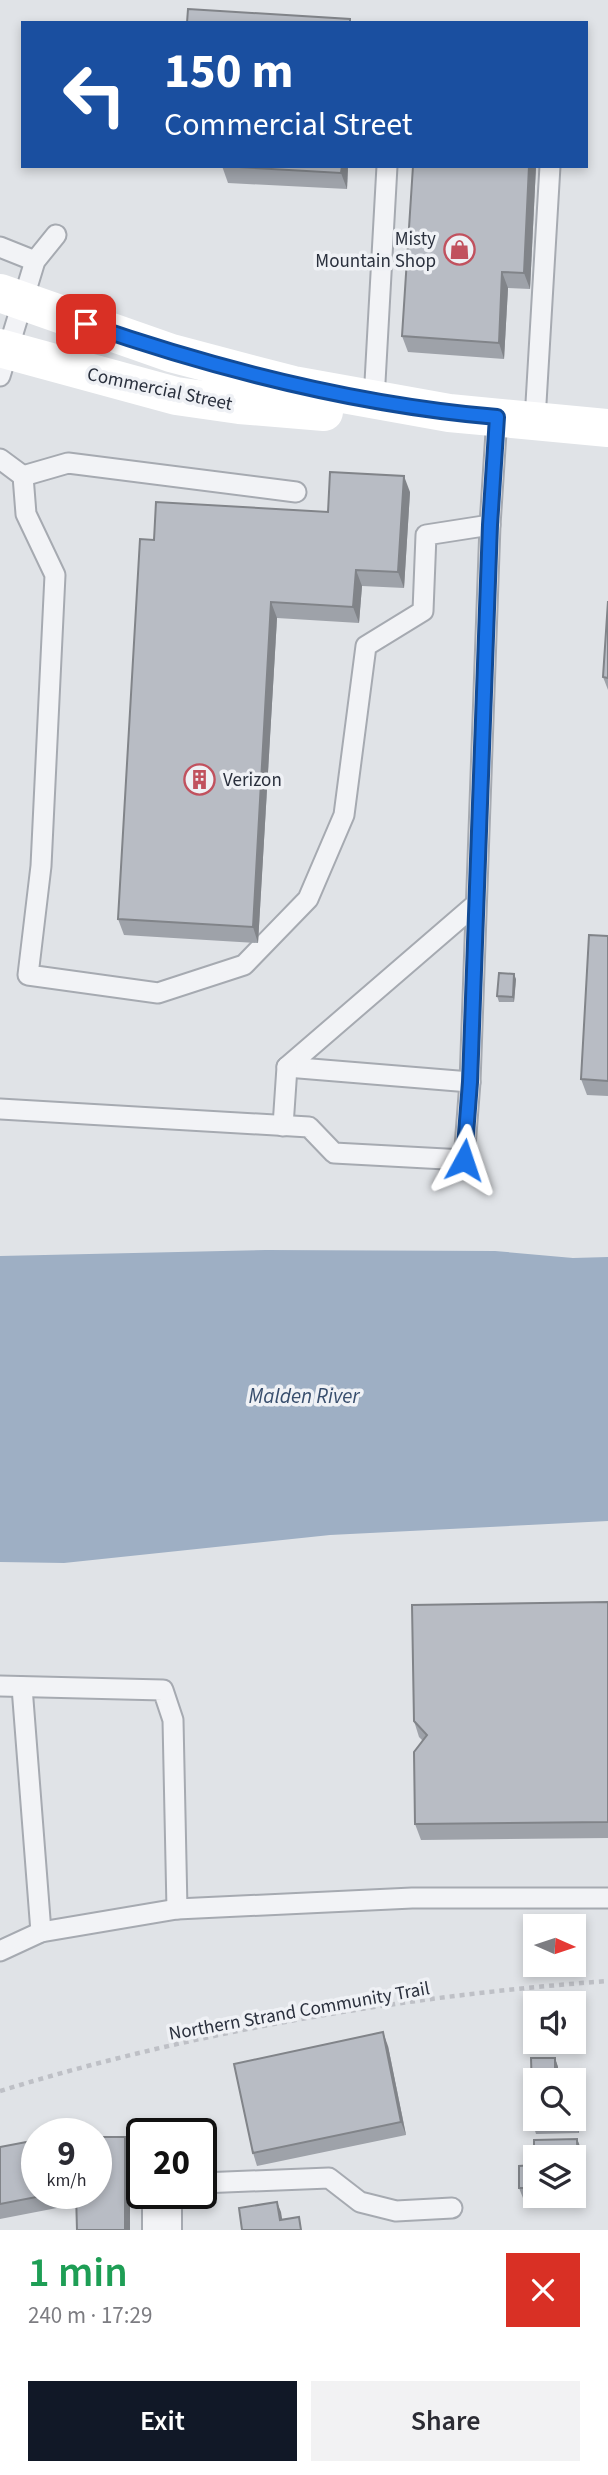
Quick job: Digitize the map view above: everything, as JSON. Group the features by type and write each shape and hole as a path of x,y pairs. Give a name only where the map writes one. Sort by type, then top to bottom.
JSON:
{"main road":[{"name":"Commercial Street","path":"11,297 172,354 231,371 449,413 608,428"},
{"name":"Commercial Street","path":"3,358 176,396 239,405 386,415 449,413"}],"street":[{"path":"162,2209 162,2230"}],"lane":[{"path":"374,400 387,168"},
{"path":"535,420 550,168"},
{"path":"3,358 11,297 35,261 57,235"},
{"path":"0,247 35,261"},
{"path":"0,1109 309,1127 334,1153 464,1160 470,1082 490,525 497,417"},
{"path":"0,459 23,476 26,514 55,575 41,866 28,975 158,993 244,965 308,899 344,815 366,646 424,611 426,535 490,525"},
{"path":"23,476 68,463 296,492"},
{"path":"283,1126 287,1067 476,904"},
{"path":"287,1067 470,1082"},
{"path":"0,1686 163,1690 173,1720 177,1909"},
{"path":"22,1687 41,1932"},
{"path":"0,1951 41,1932 177,1909 412,1898 608,1898"},
{"path":"217,2182 330,2178 360,2202 396,2211 452,2208"}],"path":[{"name":"Northern Strand Community Trail","path":"0,2091 134,2055 269,2026 389,2006 608,1981"}],"water":[{"name":"Malden River","path":"266,1250 495,1251 573,1258 608,1257 608,1521 330,1535 64,1563 0,1562 0,1256"}],"building":[{"path":"188,9 350,19 350,21 187,21"},
{"path":"256,168 342,168 341,173"},
{"path":"413,168 529,168 524,273 502,272 499,343 402,336"},
{"name":"Verizon","path":"330,472 404,476 398,572 356,570 353,607 271,602 253,927 118,919 140,539 154,540 156,502 328,512"},
{"path":"608,601 608,678 603,677"},
{"path":"589,935 608,936 608,1081 581,1079"},
{"path":"499,973 514,974 513,997 497,996"},
{"path":"608,1602 608,1822 415,1824 414,1752 427,1735 414,1721 412,1605"},
{"path":"383,2032 401,2122 253,2153 234,2064"},
{"path":"531,2058 555,2058 555,2068 531,2068"},
{"path":"112,2137 125,2137 125,2230 77,2230 76,2209 112,2209"},
{"path":"577,2139 577,2145 534,2145 534,2140"},
{"path":"21,2143 21,2200 0,2204 0,2147"},
{"path":"519,2166 523,2166 523,2188 519,2188"},
{"path":"277,2202 280,2220 299,2217 301,2230 242,2230 239,2208"}],"place":[{"name":"Misty Mountain Shop","path":"459,249"},
{"name":"Verizon","path":"200,779"}],"route":[{"path":"86,324 231,371 449,413 497,417 490,525 470,1082 464,1160"}]}
